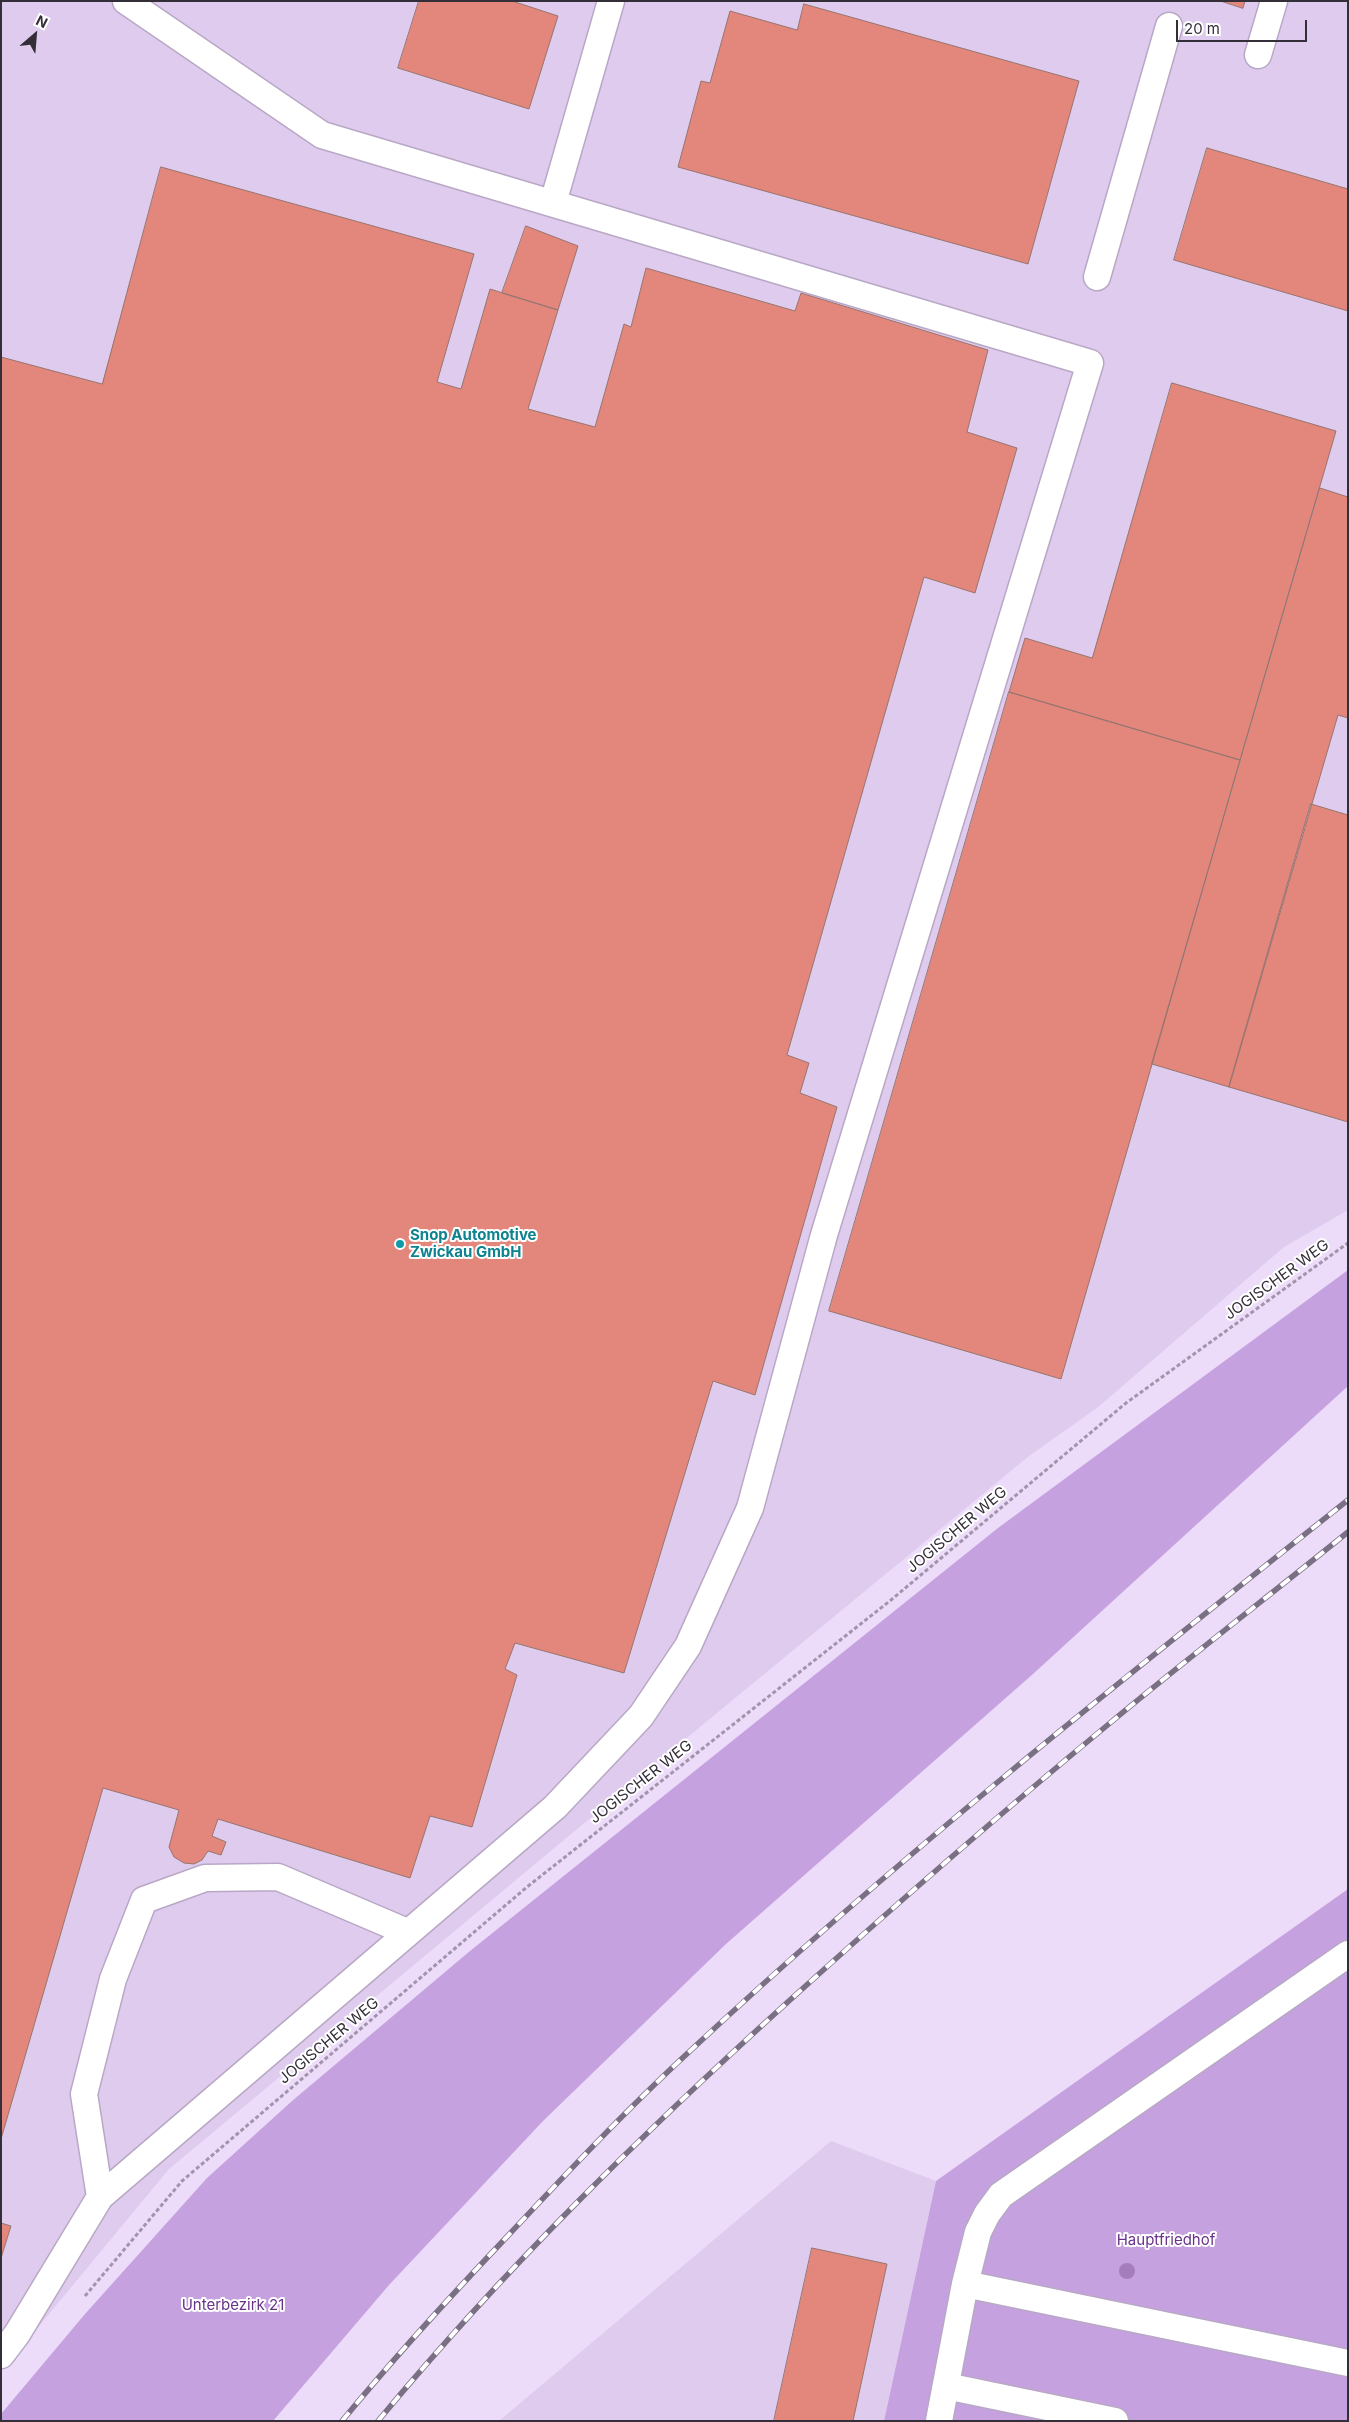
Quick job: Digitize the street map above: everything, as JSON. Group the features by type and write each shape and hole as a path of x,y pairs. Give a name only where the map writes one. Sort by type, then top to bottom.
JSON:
{"lane":[{"path":"1,2355 17,2334 100,2197 554,1807 641,1716 688,1646 750,1508 824,1235 1090,363 322,135 126,1"},
{"path":"553,203 611,1"},
{"path":"1258,55 1274,1"},
{"path":"1097,277 1169,26"},
{"path":"100,2197 84,2094 113,1979 144,1900 205,1878 278,1877 407,1932"},
{"path":"939,2421 965,2284 978,2232 987,2214 1001,2195 1348,1954"},
{"path":"965,2284 1348,2363"},
{"path":"946,2386 1115,2421"}],"path":[{"name":"JOGISCHER WEG","path":"82,2300 182,2181 527,1887 891,1600 1126,1402 1348,1243"}],"shaded area":[{"path":"1,1 1348,1 1348,1210 1284,1247 1097,1408 1029,1456 672,1750 169,2169 1,2372"},
{"path":"831,2141 936,2181 884,2421 499,2421"}],"green space":[{"name":"Unterbezirk 21","path":"1348,1270 1348,1386 1033,1674 726,1944 543,2121 389,2285 273,2421 1,2421 1,2414 85,2314 207,2178 292,2101 470,1951 998,1528"},
{"name":"Hauptfriedhof","path":"1348,1889 1348,2421 884,2421 936,2181"}],"building":[{"path":"419,1 512,1 558,16 529,109 398,68"},
{"path":"1221,1 1245,1 1243,8"},
{"path":"804,4 1079,81 1028,264 678,167 701,81 710,83 730,11 797,30"},
{"path":"1207,148 1348,189 1348,311 1174,260"},
{"name":"Snop Automotive Zwickau GmbH","path":"161,167 474,254 437,382 461,389 490,289 558,310 528,409 595,427 624,324 631,327 646,268 795,311 801,293 988,350 967,432 1017,448 975,593 924,577 787,1055 809,1063 800,1093 837,1107 755,1395 713,1381 624,1673 515,1643 505,1669 517,1675 472,1827 430,1816 410,1878 218,1819 212,1836 226,1842 221,1855 208,1851 202,1860 194,1864 184,1863 174,1857 169,1847 179,1810 103,1788 1,2139 1,357 102,384"},
{"path":"526,226 578,246 558,310 502,293"},
{"path":"1172,383 1336,431 1240,760 1009,692 1025,638 1092,658"},
{"path":"1320,488 1348,497 1348,718 1338,715 1229,1087 1152,1064"},
{"path":"1009,692 1240,760 1061,1379 829,1311"},
{"path":"1311,804 1348,815 1348,1122 1229,1087"},
{"path":"1,2223 11,2226 1,2258"},
{"path":"812,2248 887,2264 853,2421 774,2421"}],"railway":[{"path":"342,2421 401,2352 481,2264 594,2145 690,2051 849,1908 1013,1769 1348,1500"},
{"path":"378,2421 475,2310 576,2203 682,2100 790,2000 948,1860 1110,1723 1348,1532"}],"place":[{"name":"Snop Automotive Zwickau GmbH","path":"400,1244"}]}
